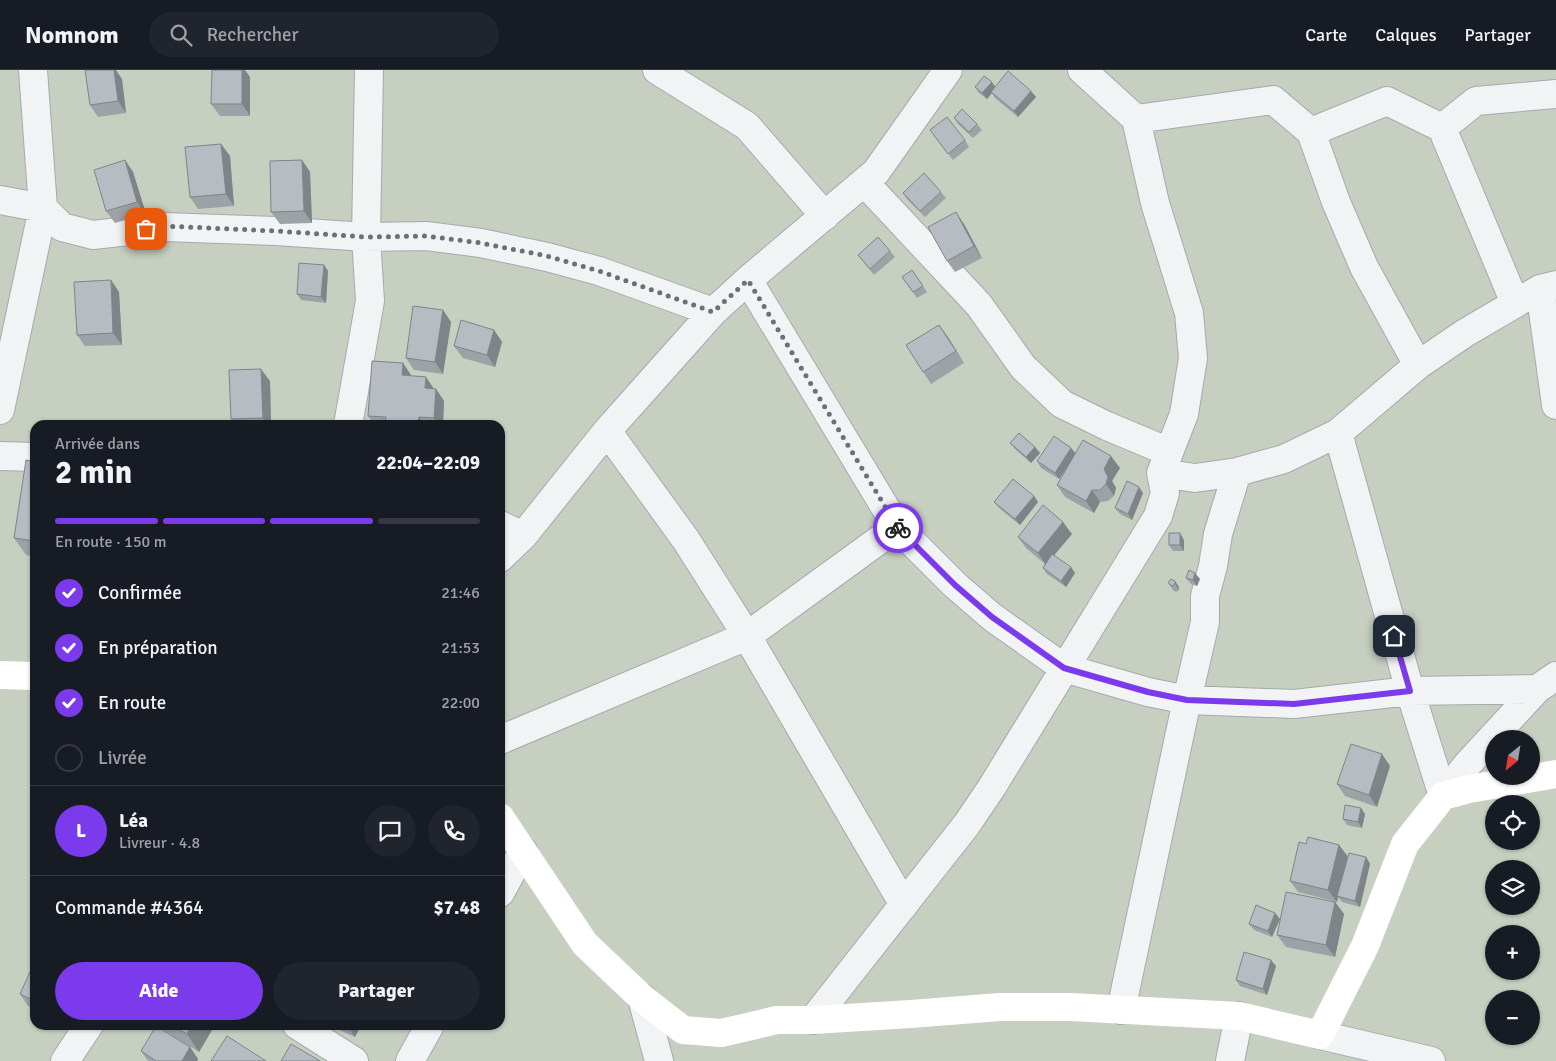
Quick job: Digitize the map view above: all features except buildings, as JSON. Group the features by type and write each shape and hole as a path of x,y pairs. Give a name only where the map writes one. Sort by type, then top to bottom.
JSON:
{"street":[{"path":"0,410 43,208 33,70"},
{"path":"349,420 370,301 366,237 369,70"},
{"path":"657,70 747,126 825,216"},
{"path":"505,547 512,531 607,431 713,312 876,172 948,70"},
{"path":"813,1020 961,831 987,794 1158,516 1165,493 1165,462 1184,414 1193,358 1189,313 1155,202 1136,120 1082,70"},
{"path":"1442,128 1476,101 1556,94"},
{"path":"1136,120 1273,100 1311,132 1336,202 1364,267 1418,364"},
{"path":"1311,132 1387,101 1442,128 1516,303"},
{"path":"864,182 979,305 1023,367 1062,404 1107,426 1195,478 1237,472 1284,459 1338,433 1418,364 1465,333 1516,303 1548,287 1556,405"},
{"path":"0,200 43,208 62,227 93,235 164,226 366,237 426,236 481,243 547,256 599,271 713,312"},
{"path":"748,280 897,527 955,585 992,617 1064,668 1148,692 1187,700 1294,704 1410,691 1546,682"},
{"path":"607,431 686,540 747,636 904,905"},
{"path":"1338,433 1410,691 1443,796"},
{"path":"0,456 30,457"},
{"path":"1121,1010 1205,622 1205,596 1213,566 1218,534 1237,472"},
{"path":"505,738 747,636 897,527"},
{"path":"0,675 30,676"},
{"path":"1320,1035 1365,946 1405,844 1466,766 1546,682"},
{"path":"1443,796 1469,789 1556,774"},
{"path":"505,824 584,944 642,998 683,1030 721,1033 777,1020 813,1020 1000,1007 1071,1007 1239,1016 1431,1061"},
{"path":"505,884 523,851"},
{"path":"642,998 660,1061"},
{"path":"1230,1061 1239,1016"},
{"path":"65,1061 86,1030"},
{"path":"304,1030 354,1061"},
{"path":"410,1061 427,1030"}],"green space":[{"path":"0,70 1556,70 1556,1061 0,1061"}],"way so far":[{"path":"146,229 164,226 366,237 426,236 481,243 547,256 599,271 713,312 748,280 898,528"}],"route":[{"path":"898,528 955,585 992,617 1064,668 1148,692 1187,700 1294,704 1410,691 1394,636"}]}
